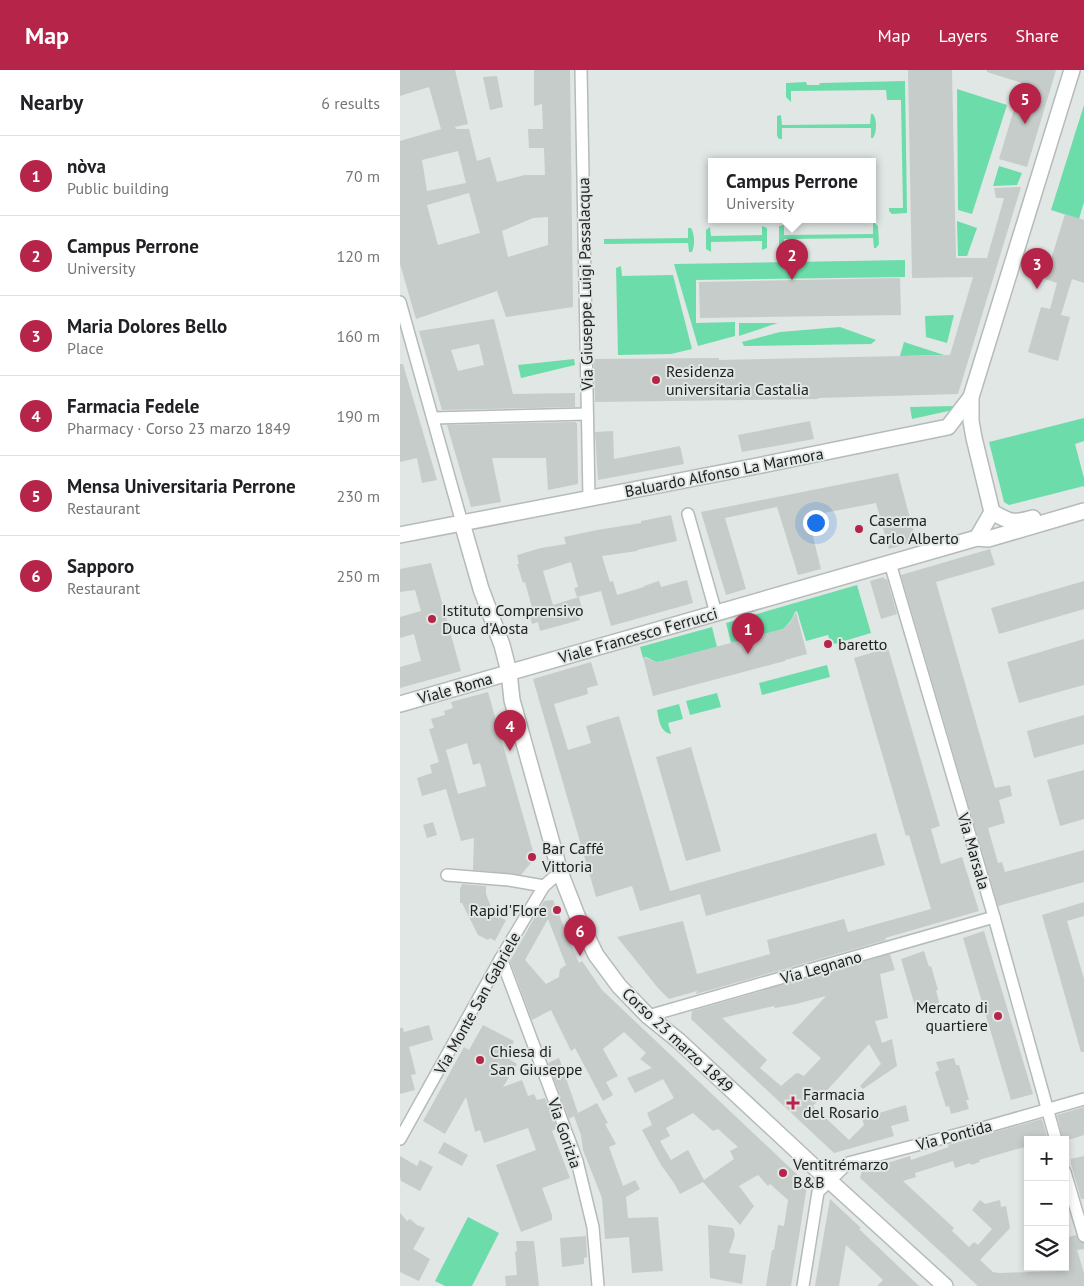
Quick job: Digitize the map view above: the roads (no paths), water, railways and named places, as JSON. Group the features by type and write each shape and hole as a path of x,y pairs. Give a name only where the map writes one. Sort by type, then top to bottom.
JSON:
{"street":[{"name":"Via Giuseppe Luigi Passalacqua","path":"581,70 589,498"},
{"path":"977,538 992,512 974,438 971,397 1072,70"},
{"path":"400,302 462,523"},
{"path":"971,397 948,427 974,438"},
{"path":"433,418 588,414"},
{"name":"Baluardo Alfonso La Marmora","path":"400,535 948,427"},
{"path":"992,512 1009,522 1022,521 1084,503"},
{"name":"Viale Francesco Ferrucci","path":"509,672 977,538 988,539 1084,511"},
{"path":"688,514 716,613"},
{"name":"Corso 23 marzo 1849","path":"462,523 481,589 502,644 509,672 512,700 560,872 578,918 596,955 619,986 648,1016 679,1041 945,1286"},
{"name":"Via Marsala","path":"890,563 994,917 1055,1136"},
{"name":"Viale Roma","path":"400,704 509,672"},
{"name":"Via Monte San Gabriele","path":"400,1139 501,958 544,886 560,872"},
{"path":"447,875 509,880 544,886"},
{"name":"Via Legnano","path":"648,1016 994,917"},
{"name":"Via Gorizia","path":"501,958 576,1161 593,1227 598,1286"},
{"name":"Via Pontida","path":"803,1286 818,1192 848,1163 1084,1099"},
{"path":"1068,1181 1084,1236"}],"place":[{"name":"Mensa Universitaria Perrone","path":"1025,124"},
{"name":"Campus Perrone","path":"792,280"},
{"name":"Maria Dolores Bello","path":"1037,289"},
{"name":"Residenza universitaria Castalia","path":"656,380"},
{"name":"Caserma Carlo Alberto","path":"859,529"},
{"name":"Istituto Comprensivo Duca d'Aosta","path":"432,619"},
{"name":"baretto","path":"828,644"},
{"name":"nòva","path":"748,654"},
{"name":"Farmacia Fedele","path":"510,751"},
{"name":"Bar Caffé Vittoria","path":"532,857"},
{"name":"Rapid'Flore","path":"557,910"},
{"name":"Sapporo","path":"580,956"},
{"name":"Mercato di quartiere","path":"998,1016"},
{"name":"Chiesa di San Giuseppe","path":"480,1060"},
{"name":"Farmacia del Rosario","path":"793,1103"},
{"name":"Ventitrémarzo B&B","path":"783,1173"}]}
